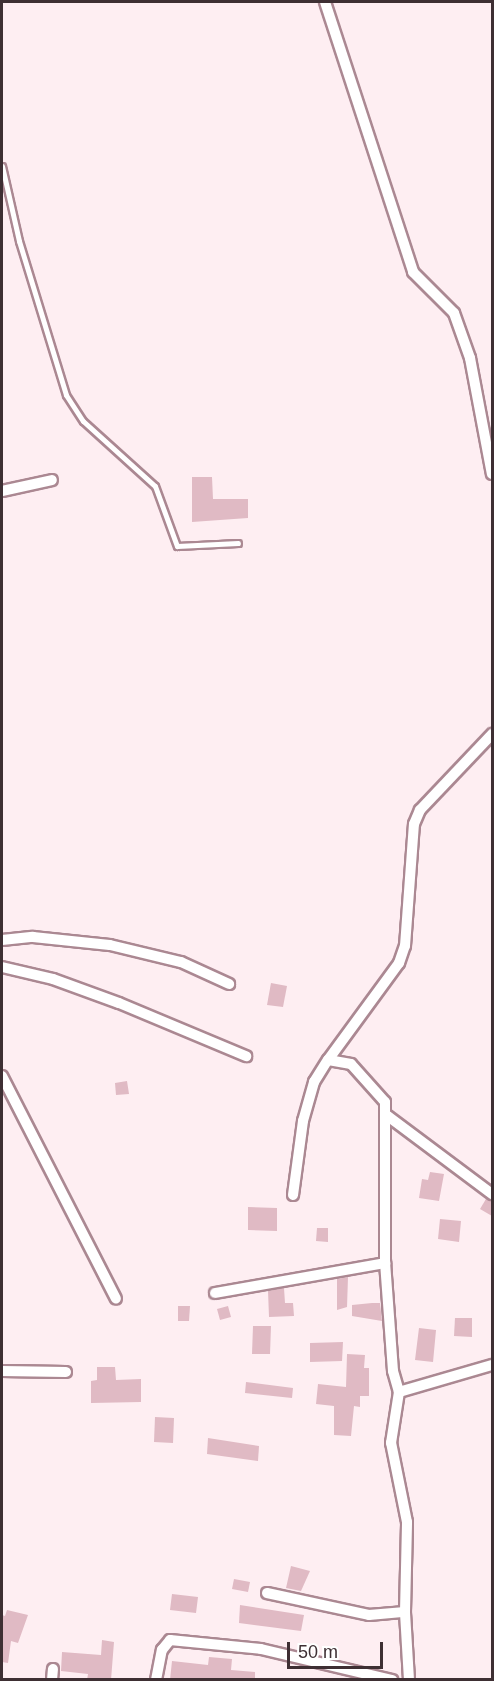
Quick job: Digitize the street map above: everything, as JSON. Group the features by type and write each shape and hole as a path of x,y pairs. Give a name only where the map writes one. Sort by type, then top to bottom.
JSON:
{"street":[{"path":"325,2 413,272 454,313 470,358 492,474"},
{"path":"2,491 52,480"},
{"path":"293,1195 303,1121 314,1082 399,963 405,946 414,824 420,810 492,734"},
{"path":"2,940 33,937 111,945 181,962 229,984"},
{"path":"2,967 53,979 119,1003 246,1056"},
{"path":"328,1060 351,1064 385,1102 385,1263 393,1371 399,1392 391,1443 407,1522 405,1612 409,1680"},
{"path":"2,1076 116,1299"},
{"path":"385,1114 492,1194"},
{"path":"215,1293 385,1263"},
{"path":"399,1392 492,1365"},
{"path":"2,1371 66,1372"},
{"path":"267,1593 369,1615 405,1612"},
{"path":"156,1680 162,1650 170,1640 261,1649 392,1680"}],"lane":[{"path":"2,166 19,241 66,396 83,421 155,486 177,546 238,543"}],"building":[{"path":"192,477 212,477 213,499 248,499 248,518 192,522"},
{"path":"271,983 287,986 283,1007 267,1005"},
{"path":"127,1081 129,1094 116,1095 115,1083"},
{"path":"430,1172 444,1174 439,1201 419,1198 422,1179 428,1180"},
{"path":"486,1199 492,1201 492,1216 480,1209"},
{"path":"248,1207 277,1208 277,1231 248,1230"},
{"path":"440,1219 461,1221 459,1242 438,1239"},
{"path":"317,1228 328,1228 328,1242 316,1241"},
{"path":"348,1277 347,1307 337,1310 337,1279"},
{"path":"284,1288 285,1303 293,1303 294,1316 269,1317 268,1291"},
{"path":"380,1303 382,1321 352,1316 352,1305"},
{"path":"178,1306 190,1306 189,1321 178,1321"},
{"path":"228,1306 231,1317 220,1320 217,1309"},
{"path":"455,1318 472,1318 472,1337 454,1336"},
{"path":"253,1326 271,1326 270,1354 252,1354"},
{"path":"419,1328 436,1330 433,1362 415,1360"},
{"path":"343,1342 342,1361 310,1362 310,1343"},
{"path":"347,1354 365,1355 364,1368 369,1368 369,1396 360,1396 360,1407 354,1406 351,1436 334,1435 334,1406 316,1404 318,1384 346,1387"},
{"path":"97,1367 115,1367 116,1380 141,1379 141,1402 91,1403 91,1381 97,1380"},
{"path":"246,1382 293,1388 292,1398 245,1393"},
{"path":"155,1417 174,1418 173,1443 154,1442"},
{"path":"208,1438 259,1446 258,1461 207,1454"},
{"path":"291,1566 310,1571 301,1591 286,1588"},
{"path":"234,1579 250,1582 248,1592 232,1589"},
{"path":"172,1594 198,1597 196,1613 170,1610"},
{"path":"240,1605 304,1615 301,1631 239,1623"},
{"path":"7,1610 28,1615 18,1643 11,1641 8,1663 2,1662 2,1615 5,1616"},
{"path":"102,1640 114,1642 111,1680 87,1680 88,1674 61,1671 62,1652 101,1655"},
{"path":"209,1657 232,1659 231,1670 255,1672 255,1680 170,1680 172,1661 208,1665"}]}
